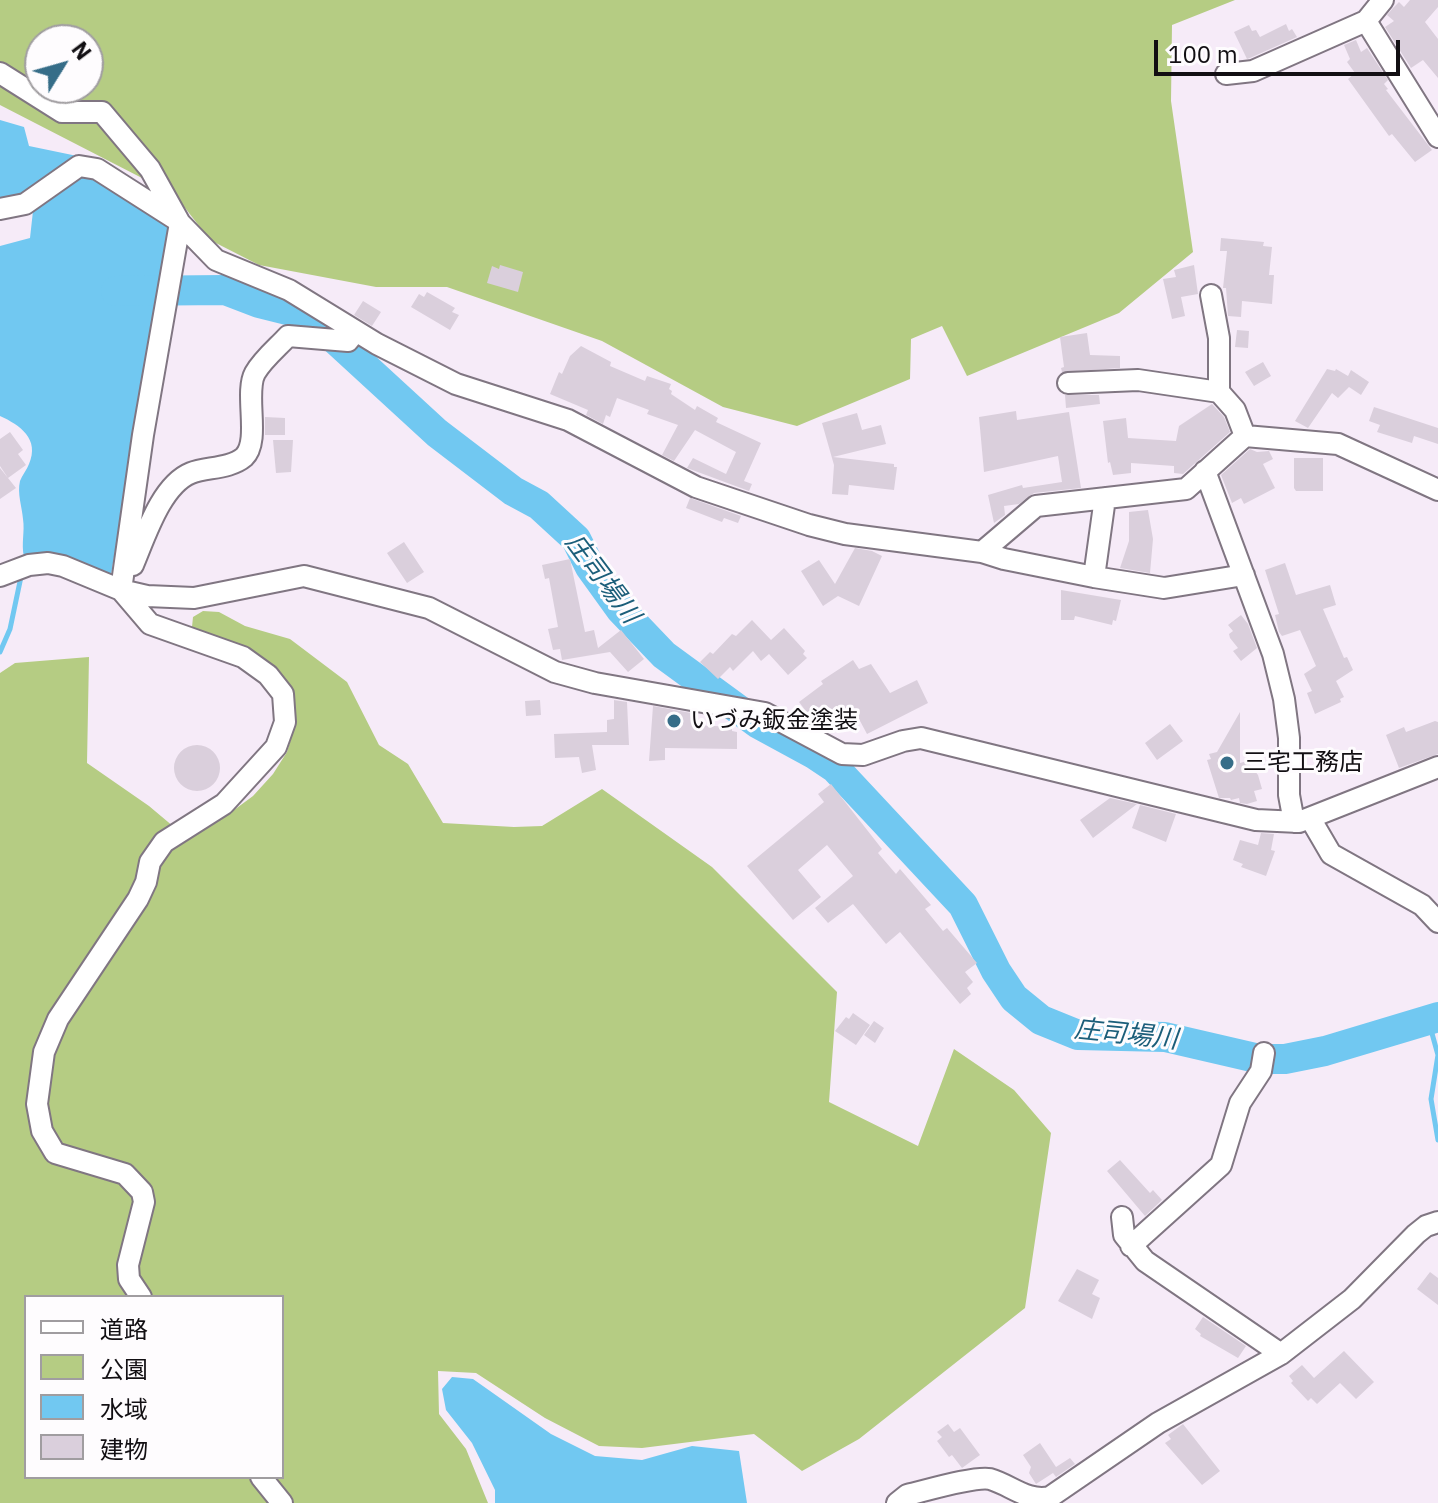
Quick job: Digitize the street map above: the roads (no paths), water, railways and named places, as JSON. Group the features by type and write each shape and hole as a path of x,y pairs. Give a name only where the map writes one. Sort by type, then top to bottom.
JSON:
{"street":[{"path":"1226,74 1253,71 1366,21 1383,0"},
{"path":"1366,21 1438,137"},
{"path":"0,73 62,112 102,112 150,169 180,223 143,435 121,590 150,624 243,657 268,675 283,694 285,722 276,747 224,804 164,842 150,862 138,899 58,1019 44,1052 37,1104 42,1131 55,1153 125,1174 142,1192 144,1202 128,1265 129,1279 140,1295"},
{"path":"0,209 25,204 79,166 97,169 180,223 216,260 289,290 356,331 456,384 568,420 696,487 809,525 845,534 982,552 1094,577 1164,588 1244,575"},
{"path":"1211,295 1219,338 1219,392"},
{"path":"121,590 168,490 191,473 244,457 250,446 255,373 288,336 348,341 356,331"},
{"path":"1068,383 1138,380 1219,392 1235,410 1245,436"},
{"path":"982,552 1036,506 1186,489 1245,436 1338,444 1438,490"},
{"path":"1205,471 1273,654 1289,738 1289,795 1302,820 1331,854 1422,905 1438,922"},
{"path":"1094,577 1105,498"},
{"path":"16,570 48,563 121,590 147,596 194,598 304,576 429,608 555,672 595,683 765,713 842,754 863,755 921,738 1256,820 1302,820 1438,767"},
{"path":"1131,1246 1221,1165 1240,1103 1261,1071 1264,1053"},
{"path":"1122,1217 1124,1235 1145,1261 1281,1354"},
{"path":"897,1503 907,1495 988,1479 1029,1497 1050,1497 1158,1423 1281,1354 1352,1299 1416,1234 1438,1222"},
{"path":"263,1479 282,1503"}],"water":[{"path":"0,120 24,127 29,146 82,157 19,200 0,202"},
{"path":"78,175 105,179 168,228 111,575 24,557 19,486 32,455 32,447 21,429 0,416 0,246 30,238 33,211"},
{"path":"452,1377 473,1379 551,1434 595,1456 642,1460 692,1446 739,1451 747,1503 495,1503 495,1490 472,1443 446,1410 442,1389"}],"waterway":[{"name":"庄司場川","path":"116,291 225,290 291,311 327,332 437,433 513,491 539,505 576,539 590,567 621,610 664,655 757,723 835,768 963,905 996,971 1014,998 1041,1020 1078,1035 1165,1037 1260,1059 1285,1059 1325,1051 1438,1017"},
{"path":"0,652 10,629 22,572"},
{"path":"1428,1019 1438,1055 1431,1099 1438,1140"}],"place":[{"name":"いづみ鈑金塗装","path":"674,721"},
{"name":"三宅工務店","path":"1227,763"}]}
